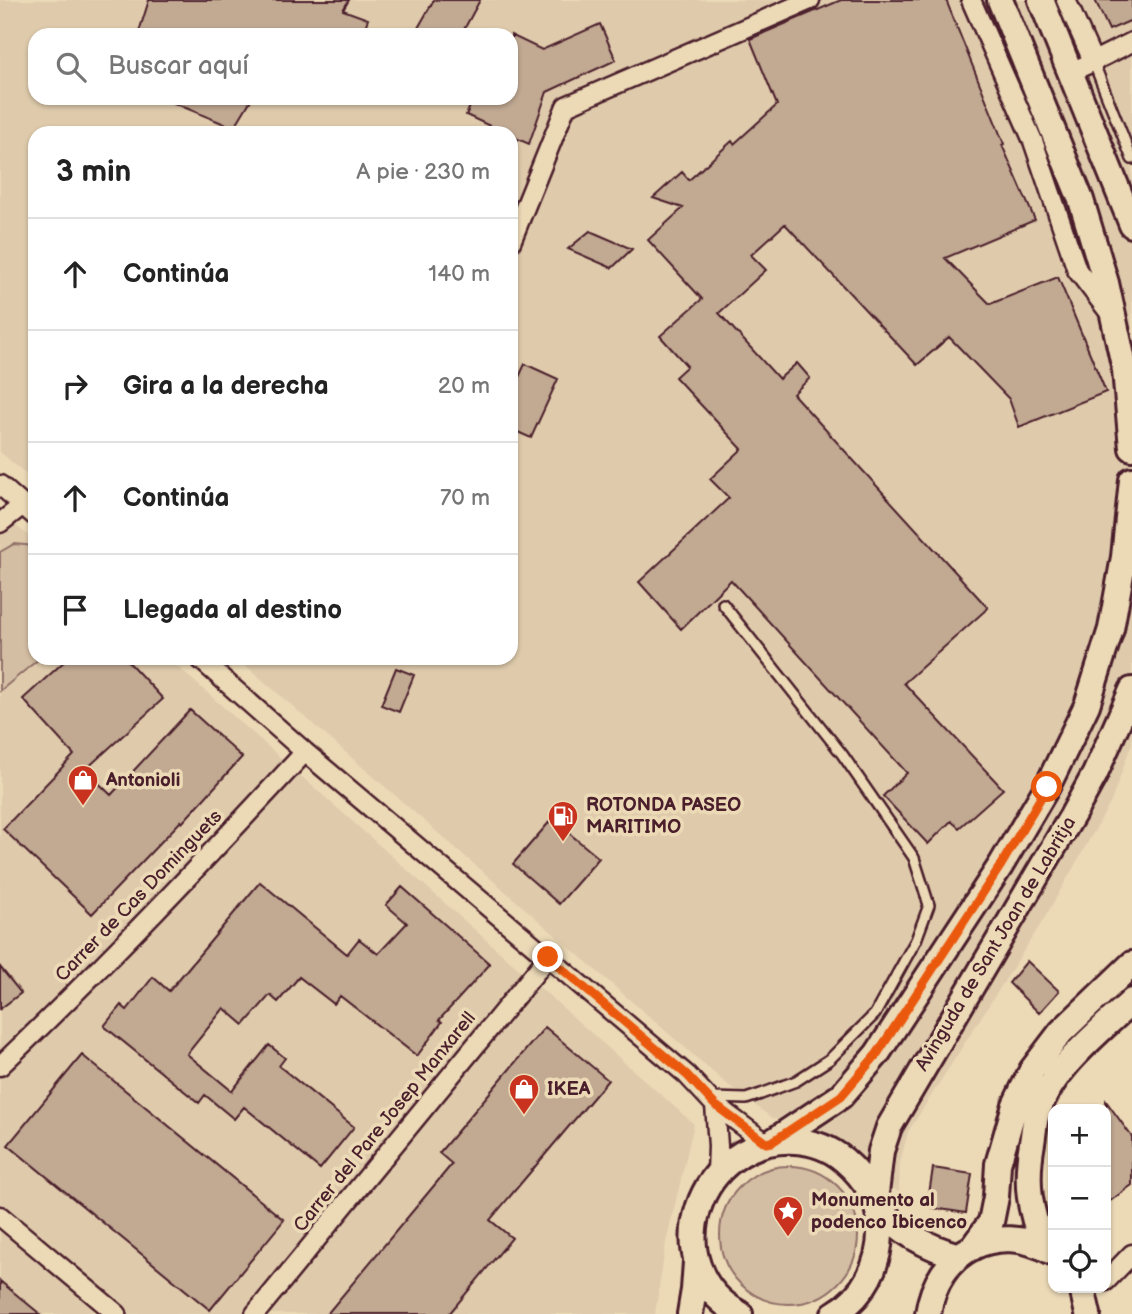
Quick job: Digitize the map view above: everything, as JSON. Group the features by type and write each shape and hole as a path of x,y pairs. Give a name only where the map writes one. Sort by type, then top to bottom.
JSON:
{"main road":[{"path":"1000,0 1081,200 1115,318 1125,370 1132,448"},
{"path":"1041,0 1082,66 1132,225"},
{"name":"Avinguda de Sant Joan de Labritja","path":"717,1172 746,1150 769,1142 841,1096 877,1054 1001,865 1047,787 1087,705 1111,629 1124,557 1132,480"},
{"name":"Avinguda de Sant Joan de Labritja","path":"834,1314 852,1301 871,1274 880,1241 876,1205 881,1151 889,1127 1072,816 1095,774 1132,690"},
{"path":"928,1314 937,1282 991,1222 998,1164 1015,1105 1032,1070 1061,1032 1132,964"},
{"path":"1048,1248 1030,1207 1027,1168 1038,1111 1055,1080 1081,1048 1132,1001"},
{"path":"769,1142 803,1142 822,1147 839,1156 860,1176 876,1205 915,1239 934,1249 965,1252 996,1240 1008,1239 1032,1242 1048,1250"},
{"path":"690,1314 696,1254 695,1219 699,1203 717,1172"},
{"path":"696,1254 710,1286 721,1300 740,1314"}],"street":[{"path":"971,0 1032,141 1077,270 1115,318"},
{"path":"1066,0 1082,66 1132,42"},
{"path":"518,225 566,106 805,1"},
{"path":"0,485 28,509"},
{"path":"0,523 28,510"},
{"path":"207,665 305,752 687,1075 712,1101 769,1142"},
{"name":"Carrer de Cas Dominguets","path":"0,1066 180,886 305,752"},
{"name":"Carrer del Pare Josep Manxarell","path":"255,1314 548,957"},
{"path":"712,1101 718,1146 717,1172"},
{"path":"0,1216 117,1314"},
{"path":"1111,1276 1132,1254"}],"lane":[{"path":"1082,66 1132,159"},
{"path":"712,1101 746,1099 761,1094 796,1081 830,1059 875,1014 916,940 929,905 914,858 842,754 723,604"}],"shaded area":[{"path":"0,0 1132,0 1132,743 1111,802 1044,919 908,1132 900,1163 899,1193 841,1140 772,1118 723,1081 245,665 518,665 518,126 28,126 28,476 0,452"},
{"path":"0,514 28,535 28,665 176,665 694,1124 666,1243 655,1314 0,1314"},
{"path":"14,544 28,545 28,665 32,665 0,691 0,552"},
{"path":"789,1166 815,1171 838,1186 853,1209 858,1235 853,1261 838,1284 815,1299 789,1304 763,1299 740,1284 725,1261 720,1235 725,1209 740,1186 763,1171"}],"building":[{"path":"149,0 349,0 343,10 368,19 365,28 140,28"},
{"path":"434,0 480,0 465,28 418,28"},
{"path":"841,0 946,0 1004,144 1002,145 1035,220 945,258 990,304 1058,277 1106,392 1019,427 1009,399 949,337 917,365 785,224 751,255 766,270 719,313 779,379 797,363 810,378 793,394 988,608 904,683 1003,789 959,828 951,821 928,844 883,796 907,773 731,580 681,629 639,582 729,498 710,479 742,449 675,377 687,366 660,336 702,299 648,240 683,208 653,198 682,172 689,180 777,105 750,39"},
{"path":"1095,0 1132,0 1132,20 1109,30"},
{"path":"600,24 616,60 547,92 529,144 518,139 518,126 490,126 466,115 471,105 518,105 518,38 542,50"},
{"path":"179,105 248,105 235,126"},
{"path":"590,231 632,249 612,268 568,249"},
{"path":"525,364 558,379 531,438 518,432 518,379"},
{"path":"60,665 131,665 163,699 85,770 111,795 190,710 242,757 182,823 181,821 92,914 3,829 74,755 23,699"},
{"path":"396,668 414,675 399,712 381,705"},
{"path":"552,819 599,858 559,904 513,864"},
{"path":"260,882 347,954 359,939 378,954 407,923 386,905 402,887 490,964 439,1020 442,1022 417,1056 340,996 334,1004 299,977 278,1002 270,995 244,1025 224,1008 187,1054 232,1091 269,1045 285,1058 279,1066 354,1127 320,1169 244,1107 234,1119 205,1095 199,1103 104,1026 121,1005 127,1010 153,977 169,991"},
{"path":"1027,961 1059,991 1039,1013 1009,983"},
{"path":"0,967 21,993 0,1009"},
{"path":"545,1027 608,1080 490,1220 512,1238 449,1314 327,1314 452,1164 439,1153"},
{"path":"82,1055 284,1220 210,1310 8,1145"},
{"path":"1111,1108 1132,1137 1132,1185 1111,1200"},
{"path":"933,1168 972,1174 966,1213 927,1207"},
{"path":"0,1281 40,1314 0,1314"}],"place":[{"name":"Antonioli","path":"83,807"},
{"name":"ROTONDA PASEO MARITIMO","path":"563,843"},
{"name":"IKEA","path":"524,1116"},
{"name":"Monumento al podenco Ibicenco","path":"788,1238"}],"route":[{"path":"548,957 687,1075 715,1105 766,1143 772,1142 841,1096 877,1054 1001,865 1047,787"}]}
